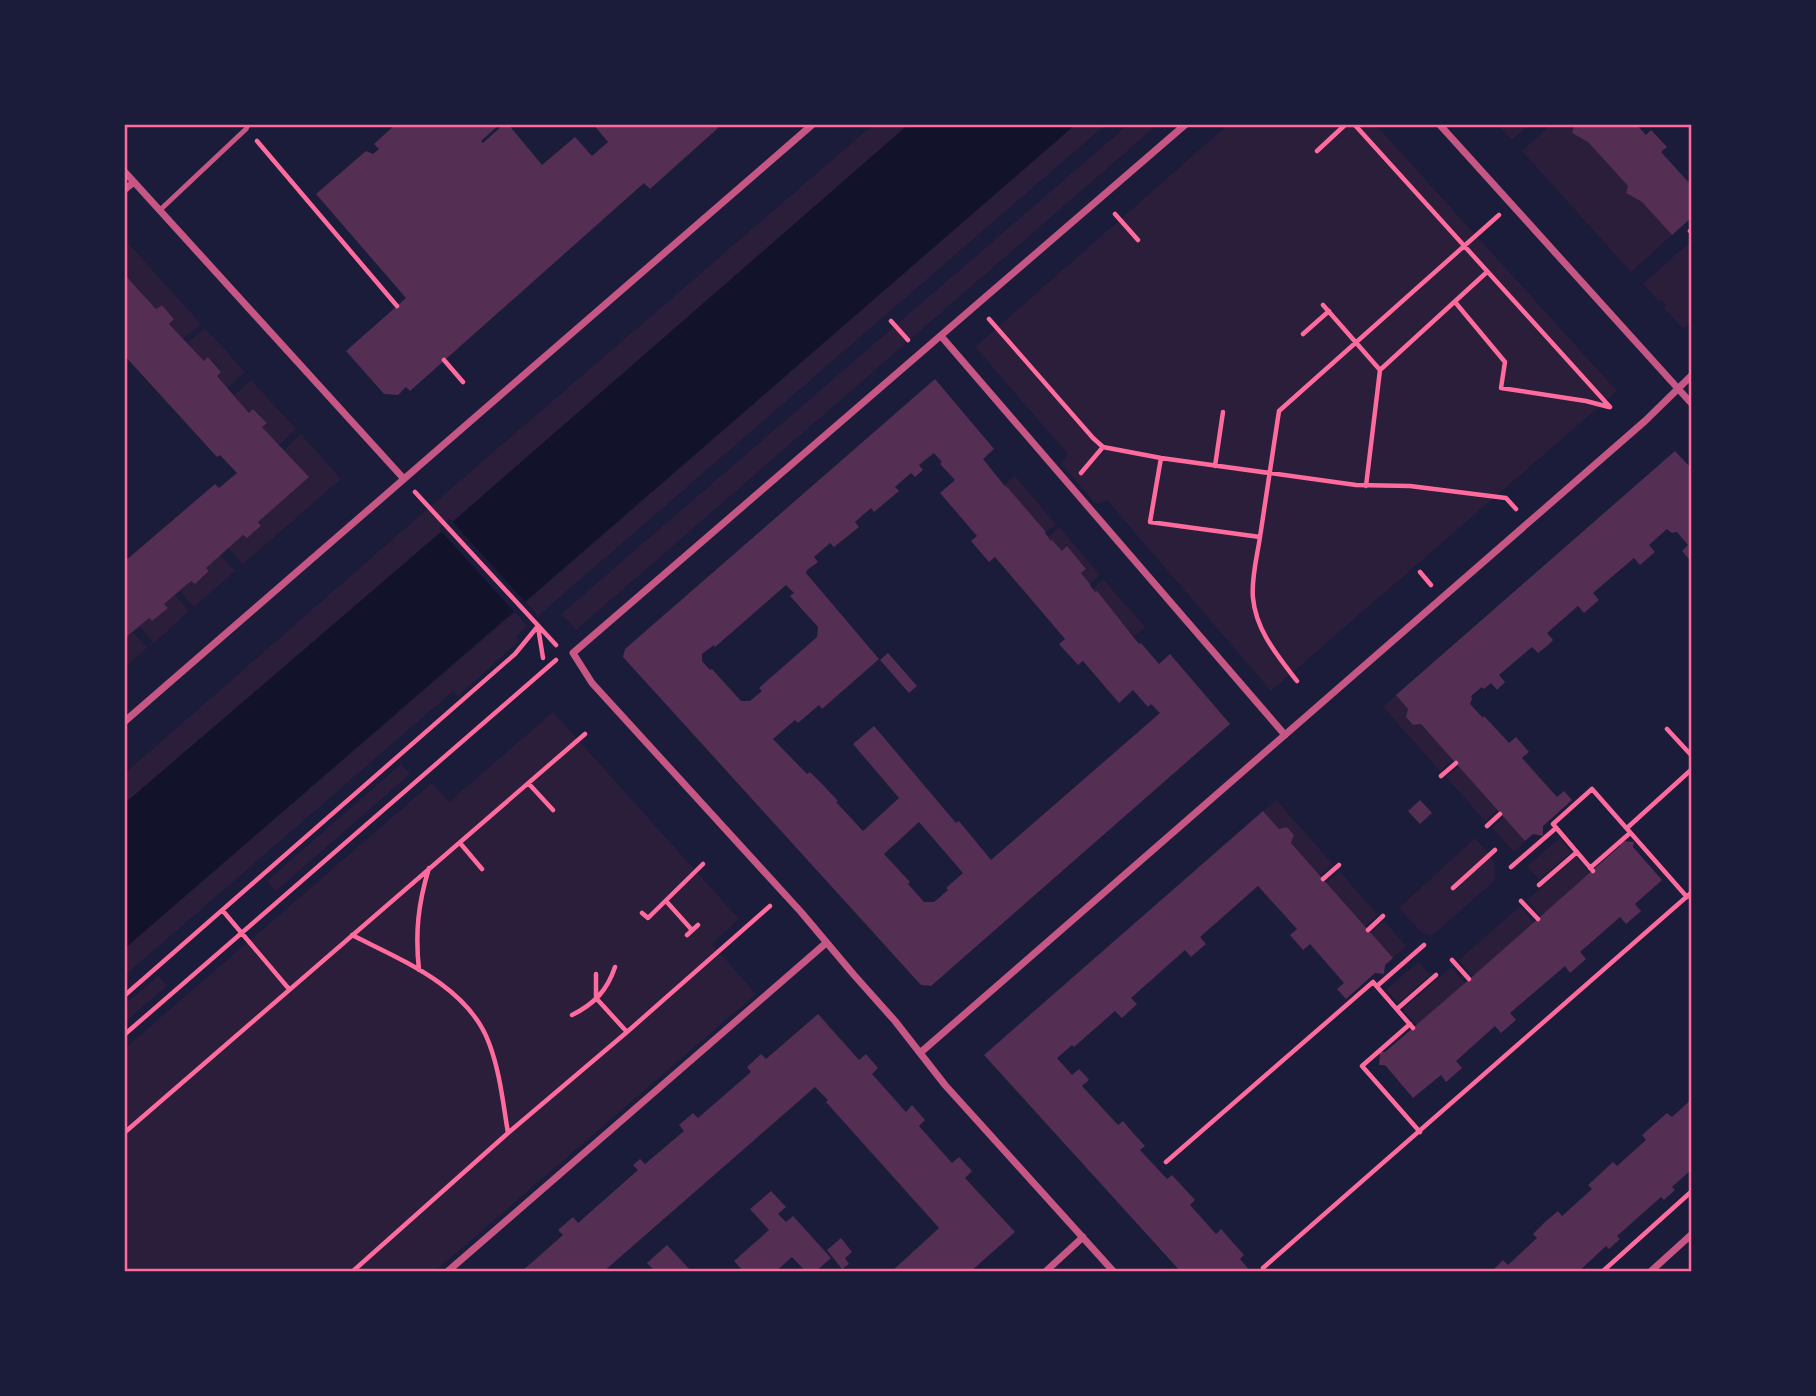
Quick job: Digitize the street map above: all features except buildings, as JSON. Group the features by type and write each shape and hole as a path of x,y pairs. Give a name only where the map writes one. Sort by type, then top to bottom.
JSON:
{"street":[{"path":"124,722 813,124"},
{"path":"1114,1272 945,1085 895,1021 801,912 592,683 573,653 1186,124"},
{"path":"1439,124 1692,404"},
{"path":"124,171 404,479"},
{"path":"124,191 134,182"},
{"path":"941,336 1285,735"},
{"path":"920,1052 1645,421 1692,375"},
{"path":"447,1272 826,943"},
{"path":"1650,1272 1692,1234"},
{"path":"1045,1272 1083,1237"}],"lane":[{"path":"160,210 247,127"}],"path":[{"path":"1317,151 1346,124"},
{"path":"1354,124 1610,407 1501,388 1505,362 1455,302"},
{"path":"247,127 397,306"},
{"path":"1297,681 1261,629 1253,599 1279,411 1511,204"},
{"path":"1115,214 1138,240"},
{"path":"1366,486 1380,370 1488,272"},
{"path":"977,305 1103,447 1161,458 1366,486 1410,486 1506,498"},
{"path":"1323,305 1380,370"},
{"path":"1303,334 1329,312"},
{"path":"891,321 908,341"},
{"path":"444,360 463,382"},
{"path":"1215,466 1223,412"},
{"path":"1070,487 1103,447"},
{"path":"1161,458 1150,522 1260,537"},
{"path":"433,511 555,644 573,653"},
{"path":"538,626 543,658"},
{"path":"124,996 515,654 538,626"},
{"path":"124,1035 557,659 573,653"},
{"path":"1667,729 1692,756"},
{"path":"124,1133 585,734"},
{"path":"1441,776 1456,763"},
{"path":"1263,1268 1689,894 1628,830 1592,789 1553,824 1592,869 1628,830 1692,769"},
{"path":"529,784 553,810"},
{"path":"1487,826 1500,814"},
{"path":"1511,867 1556,828"},
{"path":"460,843 482,869"},
{"path":"1452,888 1495,850"},
{"path":"1539,884 1577,852"},
{"path":"642,912 648,919 703,864"},
{"path":"1323,879 1339,865"},
{"path":"419,971 416,944 418,919 429,867"},
{"path":"666,901 692,930"},
{"path":"1521,901 1538,919"},
{"path":"352,1272 774,902"},
{"path":"223,911 289,989"},
{"path":"1368,930 1383,916"},
{"path":"687,935 698,925"},
{"path":"352,935 447,988 471,1008 489,1043 502,1093 508,1133"},
{"path":"1377,986 1424,944"},
{"path":"1452,960 1469,979"},
{"path":"572,1015 583,1009 609,984 615,967"},
{"path":"596,974 596,998 627,1032"},
{"path":"1397,1009 1436,975"},
{"path":"1166,1162 1373,982 1412,1026 1362,1066 1420,1132"},
{"path":"1602,1272 1692,1191"}],"shaded area":[{"path":"874,124 909,124 124,804 124,774"},
{"path":"909,124 1076,124 124,949 124,804"},
{"path":"1076,124 1106,124 538,616 526,602"},
{"path":"1129,124 1158,124 576,630 561,614"},
{"path":"1229,124 1375,124 1617,391 1271,691 1107,500 1096,504 1061,464 1068,454 975,347"},
{"path":"1497,124 1530,124 1512,140"},
{"path":"1551,124 1572,124 1572,133 1588,142 1628,186 1626,193 1642,202 1672,235 1631,272 1522,151"},
{"path":"1692,240 1692,322 1683,329 1664,308 1666,306 1661,300 1658,301 1643,284"},
{"path":"126,241 201,324 183,339 169,324 174,318 162,305 156,309 124,274"},
{"path":"205,328 245,372 227,388 217,376 221,371 209,357 204,361 187,343"},
{"path":"251,380 296,429 279,445 262,427 267,423 254,409 249,413 234,395"},
{"path":"301,434 341,479 243,564 228,548 243,535 247,538 261,527 258,522 309,477 284,450"},
{"path":"1015,476 1056,524 1046,532 1004,485"},
{"path":"1059,527 1100,575 1090,584 1081,573 1086,568 1067,547 1062,551 1048,537"},
{"path":"220,555 235,571 194,607 180,591 191,581 195,584 209,572 206,568"},
{"path":"1103,579 1145,627 1134,636 1092,589"},
{"path":"175,595 189,611 154,643 139,626 149,618 152,621 167,608 164,604"},
{"path":"515,612 527,626 516,636 519,641 458,696 453,691 124,976 124,949"},
{"path":"133,632 147,648 124,668 124,639"},
{"path":"1396,695 1408,709 1406,717 1412,725 1421,724 1453,759 1440,771 1383,707"},
{"path":"553,712 739,919 712,944 756,994 434,1272 124,1272 124,1049 432,783 449,802"},
{"path":"401,764 410,774 276,891 267,881"},
{"path":"1459,766 1497,810 1485,821 1446,777"},
{"path":"1276,800 1333,864 1320,875 1291,843 1294,835 1287,827 1279,829 1263,811"},
{"path":"1504,817 1525,841 1514,852 1492,828"},
{"path":"1475,838 1494,862 1494,881 1435,933 1430,936 1422,933 1399,908"},
{"path":"1560,838 1571,852 1539,880 1527,866"},
{"path":"1576,857 1590,873 1541,916 1527,900"},
{"path":"1339,871 1378,915 1365,926 1326,883"},
{"path":"1520,906 1534,922 1473,976 1459,960"},
{"path":"1384,921 1406,946 1393,958 1370,933"},
{"path":"1418,962 1430,975 1398,1003 1386,990"},
{"path":"1451,967 1465,983 1417,1025 1403,1009"},
{"path":"158,976 167,986 124,1023 124,1005"}],"pier":[{"path":"450,519 528,605 517,615 439,529"}]}
